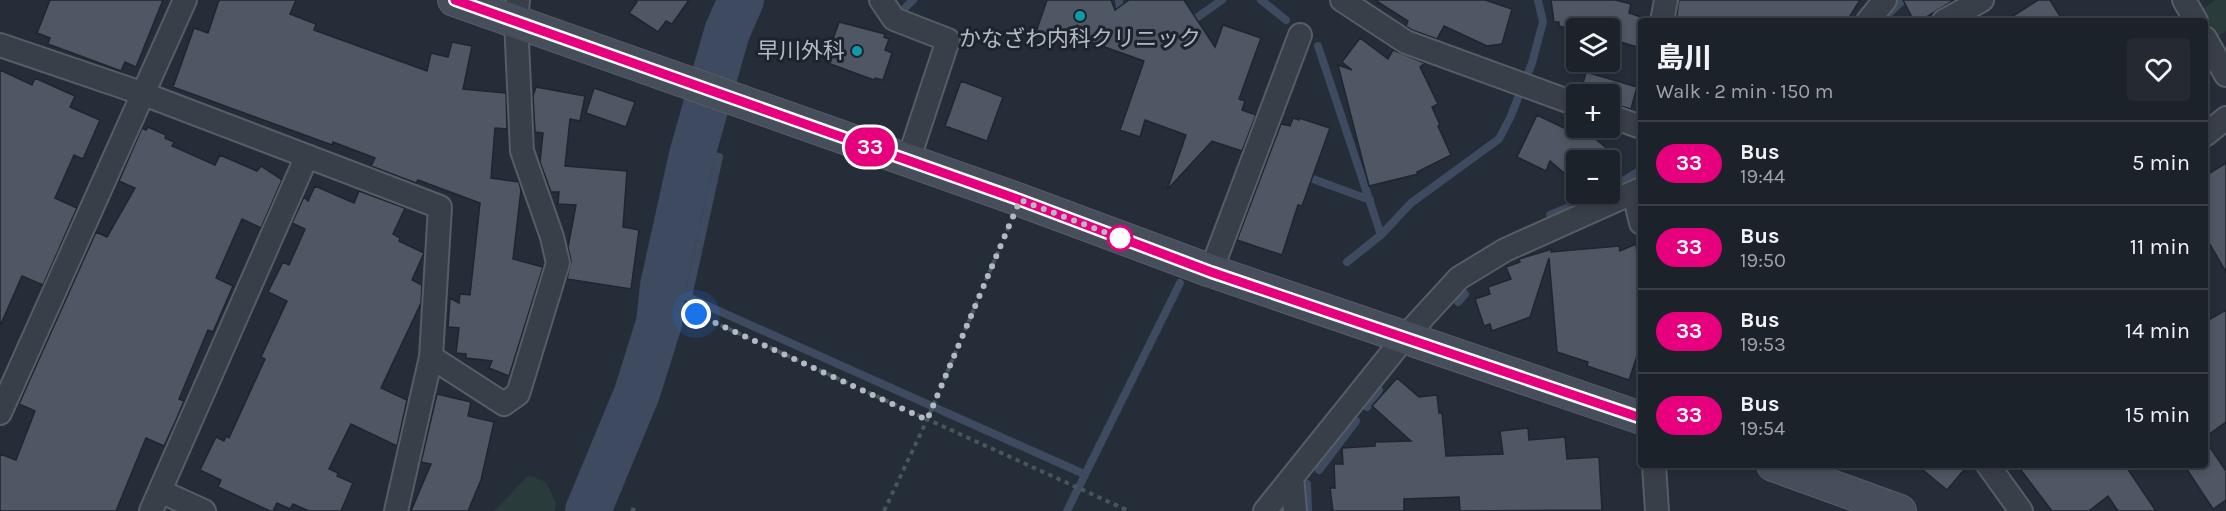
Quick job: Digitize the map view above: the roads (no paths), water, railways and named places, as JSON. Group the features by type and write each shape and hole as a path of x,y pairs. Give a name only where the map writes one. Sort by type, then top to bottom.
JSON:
{"street":[{"path":"0,413 185,0"},
{"path":"454,0 517,11 682,80 1020,200 1211,272 1638,417"},
{"path":"881,0 894,19 948,40 908,161"},
{"path":"1342,0 1406,42 1566,100"},
{"path":"1663,18 1666,0"},
{"path":"1870,18 1885,0"},
{"path":"1949,18 1982,0"},
{"path":"2184,0 2194,18"},
{"path":"431,357 504,404 518,394 558,263 552,237 522,151 517,11"},
{"path":"1211,272 1300,35"},
{"path":"2208,43 2226,75"},
{"path":"0,45 144,94 440,207 431,357 396,511"},
{"path":"1620,118 1638,123"},
{"path":"2208,133 2226,118"},
{"path":"204,511 155,501 307,156"},
{"path":"1265,511 1404,338 1459,278 1505,250 1638,191"},
{"path":"1654,468 1657,511"},
{"path":"1781,468 1900,511"},
{"path":"1990,468 2021,511"},
{"path":"1292,477 1295,511"}],"waterway":[{"path":"588,511 637,393 659,323 663,286 692,155 727,32 741,0"},
{"path":"904,9 913,0"},
{"path":"1119,0 1124,16"},
{"path":"1189,23 1222,0"},
{"path":"1261,0 1286,20"},
{"path":"1347,262 1381,235 1411,203 1499,139 1532,63 1543,22 1538,0"},
{"path":"1884,18 1903,0"},
{"path":"1318,46 1381,235"},
{"path":"688,297 719,157 694,150"},
{"path":"1620,183 1638,172"},
{"path":"1305,176 1370,200"},
{"path":"1550,215 1577,204"},
{"path":"1067,511 1180,283"},
{"path":"663,286 1084,474"},
{"path":"1458,302 1465,294"},
{"path":"1367,407 1379,390"},
{"path":"1319,470 1356,421"},
{"path":"1307,484 1308,511"}],"place":[{"name":"かなざわ内科クリニック","path":"1080,16"},
{"name":"早川外科","path":"857,51"}]}
